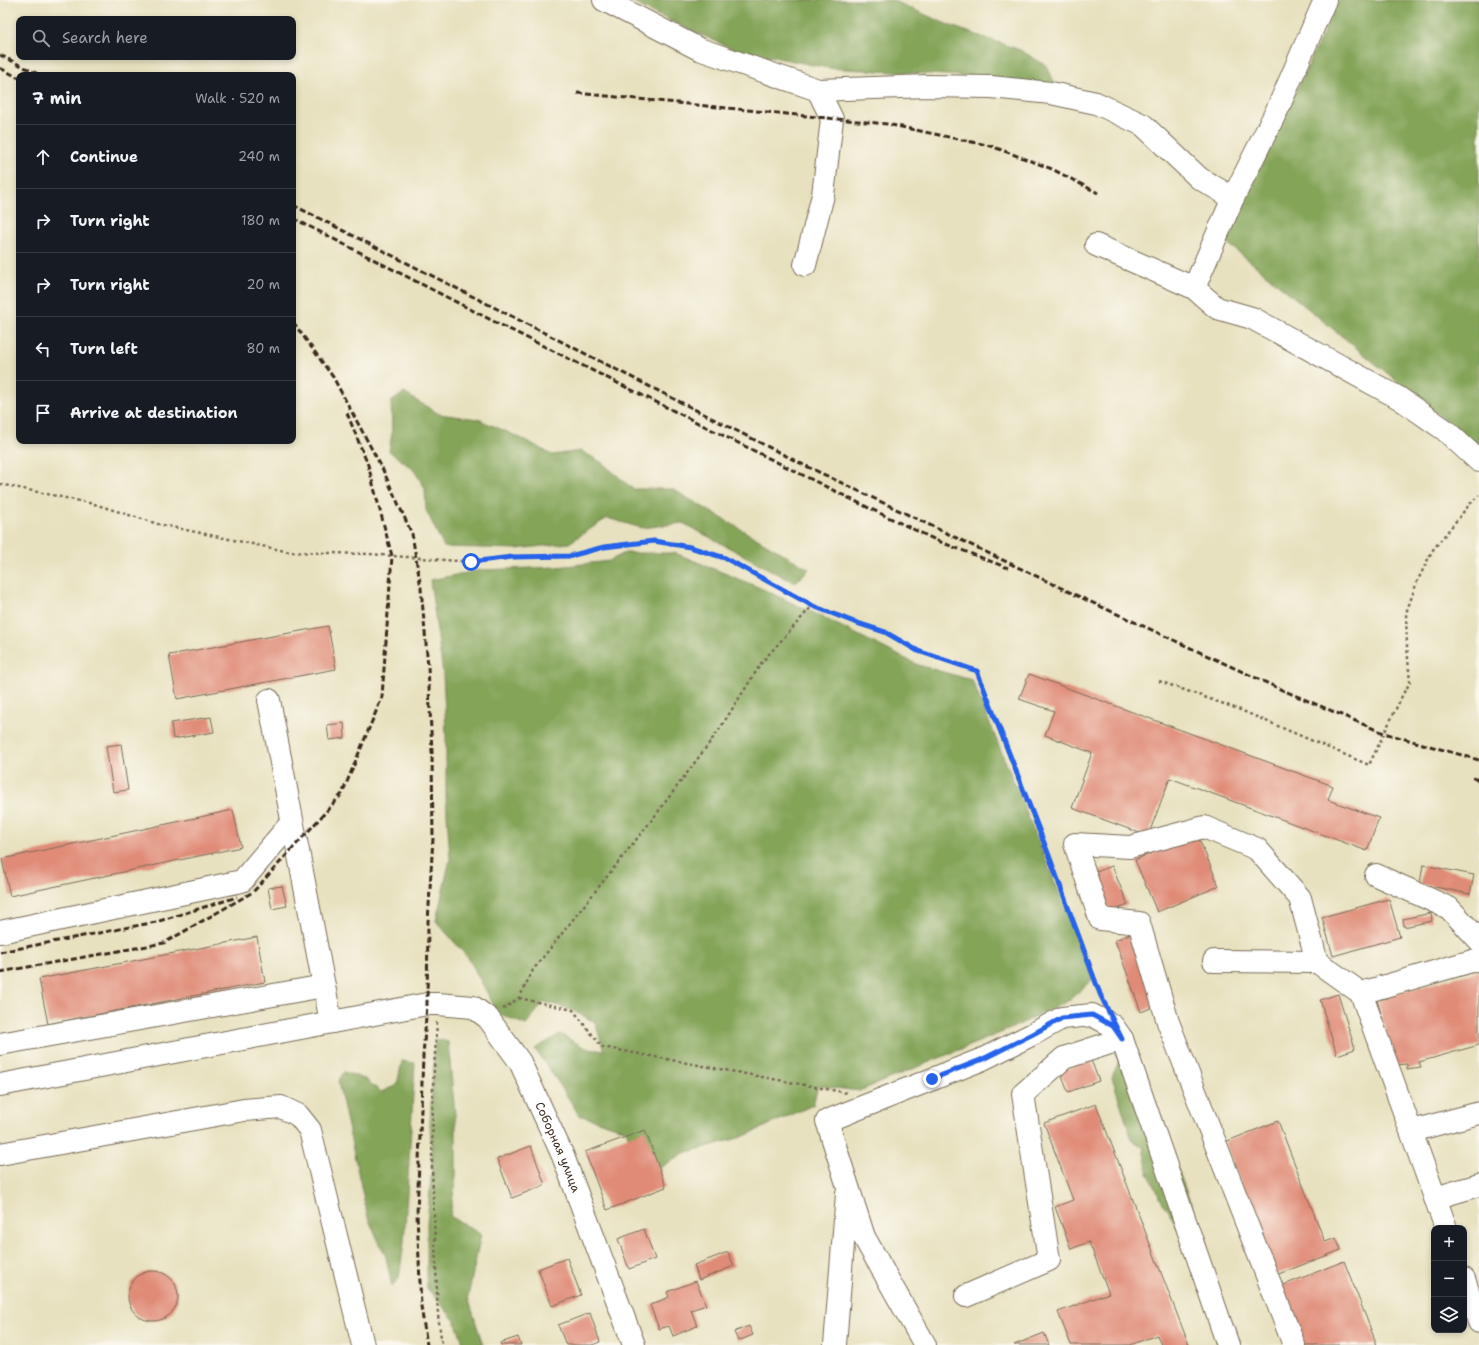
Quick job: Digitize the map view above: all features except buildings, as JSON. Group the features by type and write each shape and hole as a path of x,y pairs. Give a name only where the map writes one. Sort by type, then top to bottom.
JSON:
{"street":[{"path":"604,0 699,50 818,90 928,86 991,87 1051,92 1096,104 1143,125 1199,178 1233,198"},
{"path":"1194,288 1233,198 1278,108 1325,0"},
{"path":"805,264 823,195 832,119 818,90"},
{"path":"1096,245 1194,288 1217,308 1252,318 1399,398 1445,430 1479,461"},
{"path":"269,700 331,1022"},
{"path":"0,932 242,882 292,822"},
{"path":"1294,1345 1168,1022 1139,924 1100,919 1075,844 1130,847 1204,827 1257,849 1300,898 1317,962"},
{"path":"1376,875 1449,908 1479,940"},
{"path":"1361,993 1479,959"},
{"path":"1214,961 1317,962 1361,993 1445,1225"},
{"path":"0,1044 324,986"},
{"name":"Соборная улица","path":"0,1085 433,1004 473,1007 488,1018 520,1062 563,1156 634,1345"},
{"path":"925,1345 864,1237 827,1121 983,1059 1062,1018 1092,1015 1113,1026 1122,1039 1228,1345"},
{"path":"966,1296 1049,1260 1023,1094 1064,1058 1122,1039"},
{"path":"0,1154 244,1110 281,1107 298,1114 310,1130 363,1345"},
{"path":"1412,1132 1479,1113"},
{"path":"835,1345 848,1183"},
{"path":"1435,1198 1479,1185"},
{"path":"1467,1288 1479,1322"}],"path":[{"path":"0,484 94,504 158,524 290,552 368,554 471,562 512,557 570,556 604,547 654,541 690,547 725,558 813,606 885,632 918,651 977,671 1106,1007"},
{"path":"1159,681 1238,709 1369,765 1404,692 1410,683 1406,612 1417,582 1432,550 1479,495"},
{"path":"813,606 762,662 710,743 658,812 533,970 519,998 573,1010 602,1047 852,1094"},
{"path":"433,1004 432,1167 438,1316 442,1345"}],"green space":[{"path":"629,0 892,0 951,26 1020,50 1047,66 1055,84 963,76 828,68 733,49 651,12"},
{"path":"1339,0 1479,0 1479,448 1225,241"},
{"path":"404,393 439,414 478,419 527,441 552,455 581,451 601,462 633,489 672,489 809,569 795,583 683,523 642,528 607,518 569,543 517,549 444,547 426,510 425,488 413,469 389,451 392,434 391,402"},
{"path":"625,553 675,553 758,587 918,665 972,680 1094,978 1068,1001 1010,1029 859,1091 818,1086 813,1105 742,1137 684,1153 658,1169 636,1159 626,1130 579,1115 535,1049 560,1034 585,1048 604,1051 595,1022 567,1008 544,1002 526,1025 498,1013 469,959 436,921 450,859 446,798 446,733 443,674 430,580 481,570 557,567 609,561"},
{"path":"435,1039 448,1042 456,1125 456,1176 450,1216 481,1234 468,1297 483,1345 464,1345 455,1321 427,1288 427,1223 432,1167 430,1122"},
{"path":"1118,1043 1151,1098 1206,1244 1201,1251 1187,1244 1156,1191 1148,1173 1143,1147 1132,1140 1112,1077 1119,1061 1115,1053"},
{"path":"402,1061 415,1063 404,1243 399,1278 392,1287 386,1257 368,1218 338,1081 344,1072 365,1079 381,1092 397,1085"}],"railway":[{"path":"0,55 34,72"},
{"path":"0,68 16,76"},
{"path":"577,93 887,124 991,146 1052,169 1098,193"},
{"path":"296,207 800,463 1080,597 1280,689 1384,733 1479,760"},
{"path":"296,220 495,322 871,509 938,541 1008,568"},
{"path":"296,326 333,377 382,468 412,534 421,588 428,666 432,752 433,838 428,922 427,1004 423,1056 417,1214 421,1306 427,1345"},
{"path":"0,972 164,943 253,892 342,794 382,697 392,556 368,465 347,413"},
{"path":"1473,778 1479,780"},
{"path":"0,952 156,922 237,897"}],"route":[{"path":"471,562 512,557 570,556 604,547 654,541 690,547 725,558 813,606 885,632 918,651 977,671 1048,853 1100,994 1122,1039 1113,1026 1092,1015 1062,1018 983,1059 932,1079"}]}
